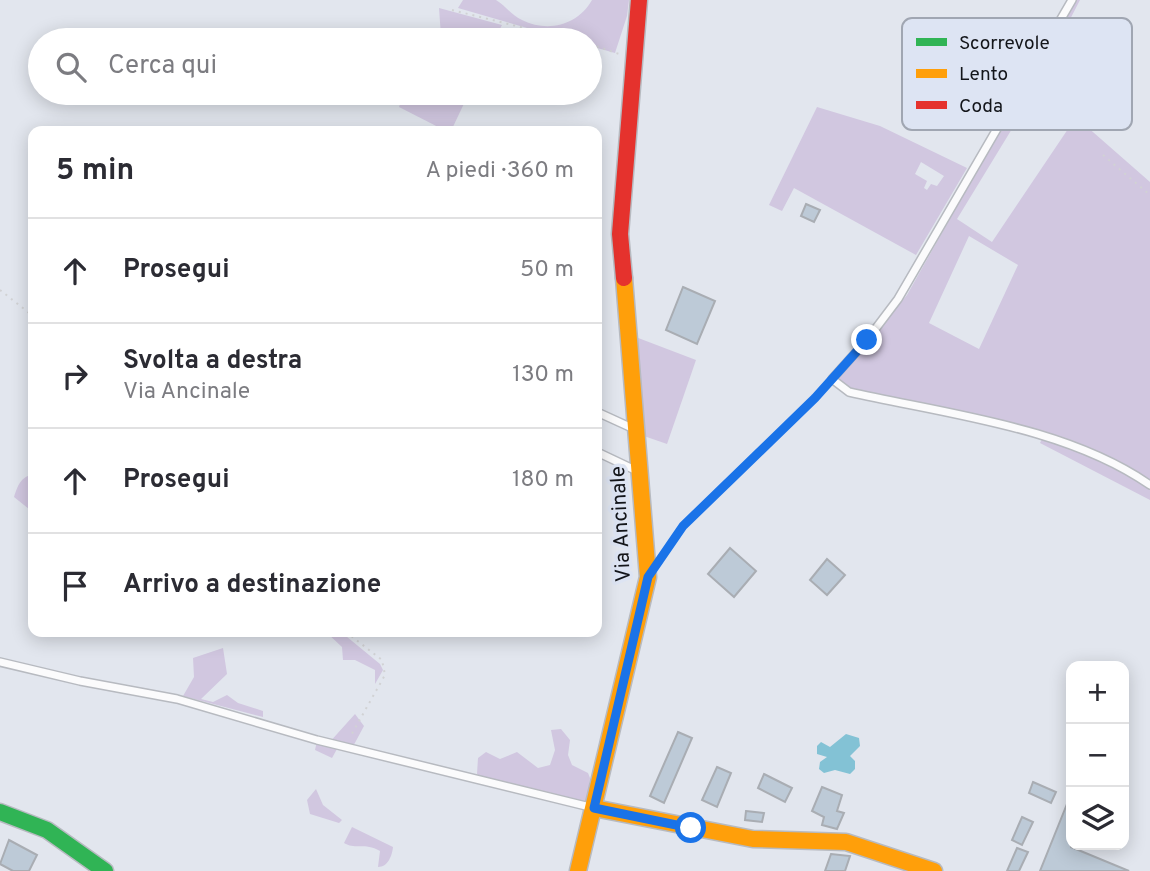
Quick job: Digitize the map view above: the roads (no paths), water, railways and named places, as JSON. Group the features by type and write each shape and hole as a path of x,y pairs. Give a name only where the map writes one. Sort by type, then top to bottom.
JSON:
{"main road":[{"name":"Via Ancinale","path":"578,871 648,577 620,234 639,0"},
{"path":"594,808 753,839 846,842 934,871"},
{"path":"0,812 47,830 105,871"}],"lane":[{"path":"1062,18 1072,0"},
{"path":"996,130 898,299 867,340 832,379 849,392 1068,444 1104,457 1150,485"},
{"path":"602,414 636,430"},
{"path":"602,454 639,472"},
{"path":"0,662 80,681 177,699 344,746 594,808"}],"water":[{"path":"846,734 859,738 860,746 850,756 855,761 855,769 850,774 835,770 824,773 819,769 820,762 827,757 817,754 817,746 821,742 830,747"}]}
